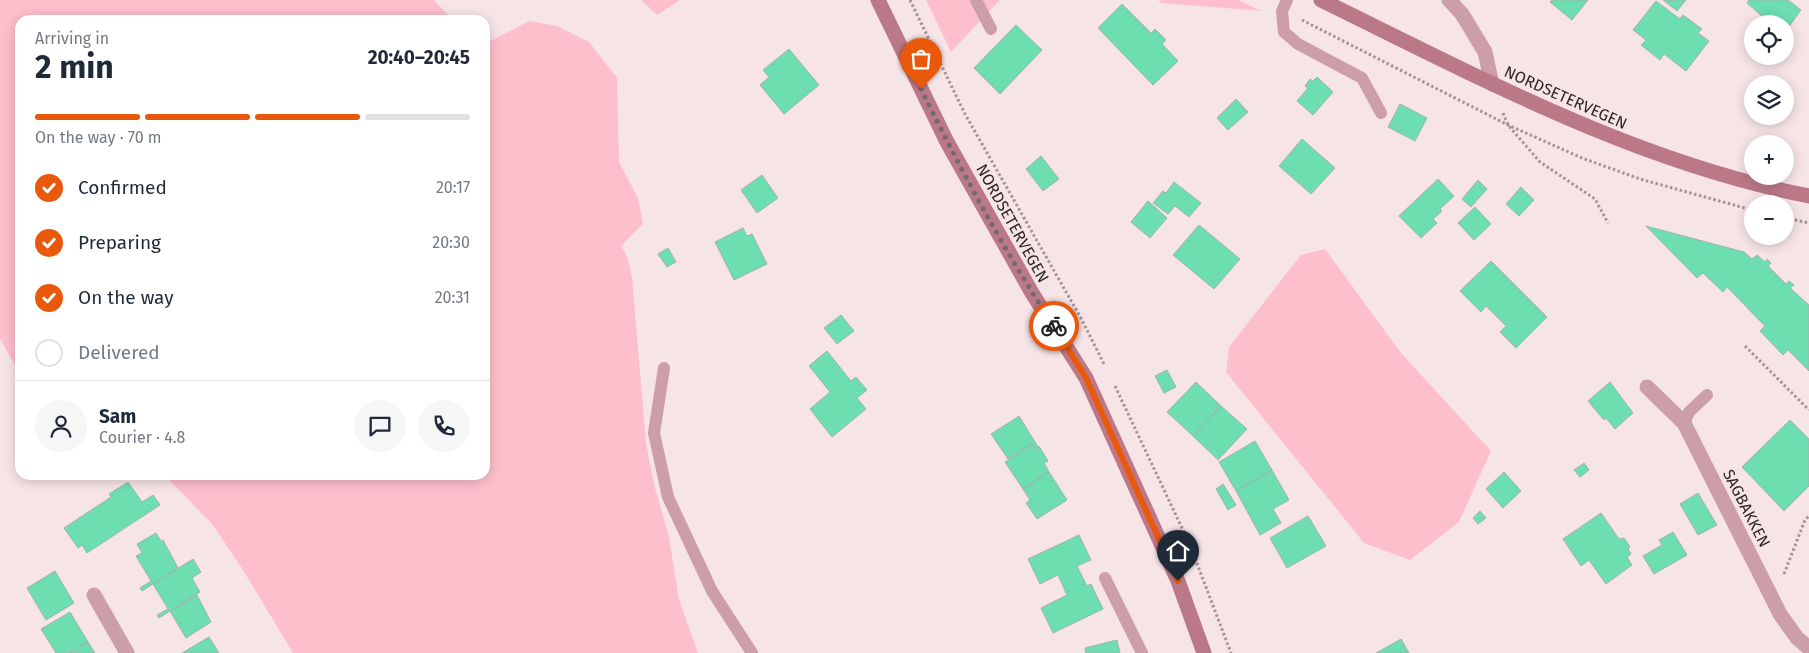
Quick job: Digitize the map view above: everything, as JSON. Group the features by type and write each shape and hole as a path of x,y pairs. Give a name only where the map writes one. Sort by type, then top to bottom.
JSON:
{"main road":[{"name":"NORDSETERVEGEN","path":"878,0 947,142 1032,293 1086,378 1178,581 1204,653"},
{"name":"NORDSETERVEGEN","path":"1321,0 1492,84 1592,130 1663,157 1776,190 1809,196"}],"street":[{"path":"1449,0 1462,14 1485,52 1492,84"},
{"name":"SAGBAKKEN","path":"1647,387 1684,423 1773,601 1797,638 1809,648"},
{"path":"94,594 127,653"}],"lane":[{"path":"976,0 992,28"},
{"path":"1284,5 1284,32 1298,44 1362,78 1381,113"},
{"path":"664,368 654,433 668,496 712,591 752,653"},
{"path":"1684,423 1689,412 1708,395"},
{"path":"1105,578 1142,653"}],"path":[{"path":"1284,5 1508,125 1590,161 1640,179 1744,208"},
{"path":"1492,84 1508,125 1540,162 1595,199 1608,223"},
{"path":"1794,220 1809,223"},
{"path":"1745,346 1809,410"},
{"path":"1773,601 1805,520 1809,516"}],"shaded area":[{"path":"0,0 434,0 448,15 15,15 15,365 0,339"},
{"path":"641,0 680,0 657,15"},
{"path":"926,0 1000,0 951,52"},
{"path":"1158,0 1238,0 1262,11 1162,3"},
{"path":"529,21 557,26 589,42 617,78 619,162 638,198 643,224 621,246 627,256 632,277 646,443 655,488 669,537 679,600 698,653 293,653 243,570 213,525 169,480 490,480 490,41"},
{"path":"1325,249 1401,353 1491,451 1459,522 1410,560 1364,543 1226,372 1229,347 1301,255"}],"building":[{"path":"1552,0 1588,0 1572,20 1550,2"},
{"path":"1663,0 1686,0 1677,11"},
{"path":"1749,0 1788,0 1801,10 1794,20 1794,15 1761,15 1747,3"},
{"path":"1656,1 1680,19 1683,15 1702,29 1698,33 1709,41 1686,71 1664,54 1660,60 1641,45 1646,40 1633,30"},
{"path":"1122,4 1151,33 1155,29 1166,40 1162,44 1178,61 1153,85 1098,28"},
{"path":"1016,25 1042,50 1000,94 974,68"},
{"path":"789,49 819,85 784,114 760,85 769,77 763,70"},
{"path":"1317,77 1333,92 1313,115 1297,101 1308,88 1305,86 1310,79 1313,81"},
{"path":"1236,99 1248,112 1228,130 1217,118"},
{"path":"1400,104 1427,118 1415,141 1388,127"},
{"path":"1302,139 1335,168 1311,194 1279,166"},
{"path":"1041,156 1059,179 1043,191 1026,169"},
{"path":"762,175 778,198 757,213 741,190"},
{"path":"1438,179 1454,196 1440,209 1442,211 1433,219 1437,223 1421,238 1399,216"},
{"path":"1478,180 1487,189 1471,207 1462,199"},
{"path":"1174,182 1201,203 1189,217 1175,206 1168,214 1153,203 1163,191 1166,193"},
{"path":"1521,187 1534,200 1519,216 1506,204"},
{"path":"1148,201 1167,218 1150,238 1131,222"},
{"path":"1475,207 1491,224 1474,240 1458,223"},
{"path":"1199,225 1240,259 1214,289 1173,255"},
{"path":"1646,226 1744,252 1752,259 1757,255 1765,262 1767,259 1771,263 1768,266 1786,284 1789,281 1794,285 1790,288 1809,305 1809,371 1788,350 1783,355 1760,331 1765,326 1727,287 1723,292 1703,273 1697,278"},
{"path":"743,228 747,236 752,234 767,264 734,280 715,242"},
{"path":"668,248 676,262 667,267 658,254"},
{"path":"1491,261 1547,317 1516,348 1500,332 1506,326 1486,306 1481,312 1460,291"},
{"path":"841,315 854,331 837,344 824,328"},
{"path":"827,351 851,381 856,377 867,390 857,398 866,409 832,437 810,409 830,392 809,366"},
{"path":"1167,370 1176,387 1164,393 1155,376"},
{"path":"1196,382 1221,406 1193,436 1167,412"},
{"path":"1610,382 1633,413 1615,429 1606,418 1604,420 1588,401"},
{"path":"1221,406 1247,429 1218,460 1193,436"},
{"path":"1019,416 1038,447 1035,449 1032,444 1008,459 991,434"},
{"path":"1790,420 1809,439 1809,486 1784,511 1742,467"},
{"path":"1255,441 1272,470 1236,491 1219,462"},
{"path":"1032,444 1035,449 1039,446 1048,461 1044,463 1049,472 1023,489 1005,462"},
{"path":"1584,463 1589,470 1580,477 1574,470"},
{"path":"1272,470 1289,500 1273,509 1281,523 1260,535 1236,491"},
{"path":"1049,472 1067,500 1037,519 1026,503 1030,500 1023,489"},
{"path":"1504,472 1521,491 1503,508 1486,489"},
{"path":"128,482 142,502 153,495 160,505 87,553 82,545 78,548 64,528 111,497 109,494"},
{"path":"1223,484 1236,505 1228,510 1216,489"},
{"path":"1698,493 1717,525 1698,535 1680,504"},
{"path":"1480,511 1486,518 1478,524 1473,518"},
{"path":"1601,513 1619,539 1624,538 1630,547 1628,549 1631,554 1627,557 1632,565 1606,584 1589,560 1581,566 1563,539"},
{"path":"1308,516 1326,546 1287,568 1270,538"},
{"path":"1673,532 1687,555 1654,574 1643,556 1662,545 1659,540"},
{"path":"156,533 161,541 163,540 178,568 142,591 140,588 151,581 136,556 142,553 137,544"},
{"path":"1079,535 1091,560 1077,566 1087,586 1091,584 1103,609 1053,633 1041,608 1067,595 1058,575 1040,584 1028,559"},
{"path":"193,559 201,572 192,578 200,592 159,618 157,615 168,609 153,584"},
{"path":"55,571 74,603 46,620 27,588"},
{"path":"197,595 211,622 186,638 170,611"},
{"path":"70,612 88,642 69,653 56,653 41,629"},
{"path":"209,637 219,653 182,653"},
{"path":"1401,639 1409,653 1376,653"},
{"path":"1117,640 1120,653 1086,653 1085,648"},
{"path":"88,642 95,653 69,653"}],"way so far":[{"path":"921,89 947,142 1032,293 1054,326"}],"route":[{"path":"1054,326 1086,378 1119,446 1178,581"}]}
